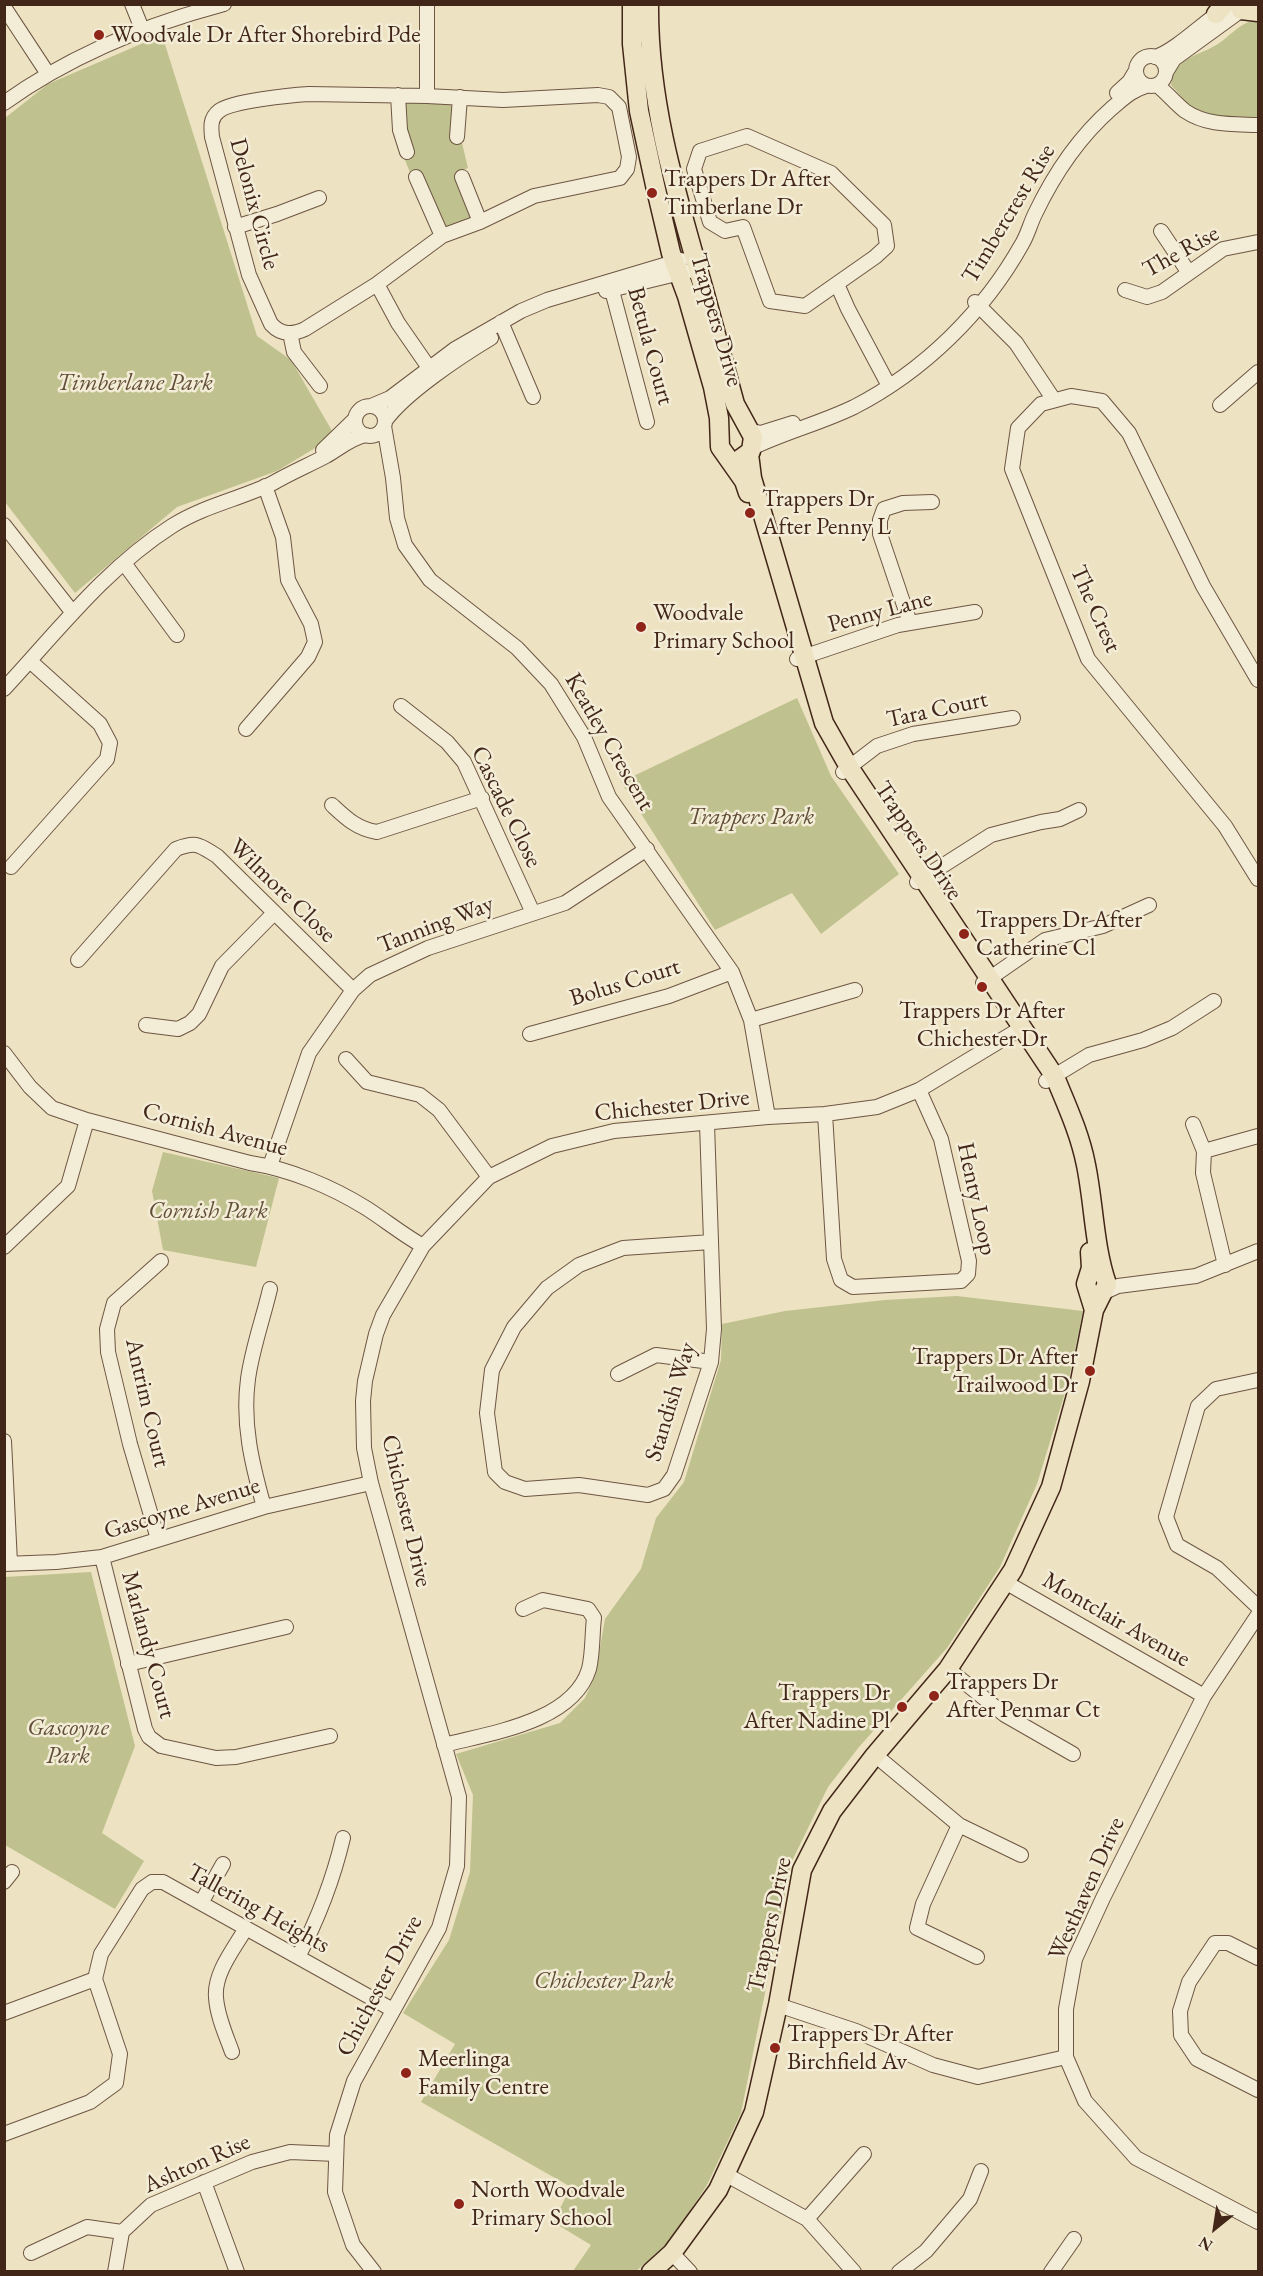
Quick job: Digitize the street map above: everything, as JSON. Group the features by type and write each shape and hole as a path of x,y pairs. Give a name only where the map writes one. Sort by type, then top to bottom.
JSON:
{"main road":[{"name":"Trappers Drive","path":"633,4 632,44 639,111 657,196 686,265 750,441 752,478 818,726 1050,1079 1078,1164 1087,1213 1091,1268 1101,1289 1080,1381 1051,1487 1013,1570 948,1669 875,1755 832,1811 802,1870 754,2112 717,2190 672,2253 651,2271"},
{"name":"Trappers Drive","path":"649,5 649,35 657,111 721,436"},
{"path":"742,426 750,441 739,459 727,456 720,447 721,436 727,428 742,426"},
{"name":"Trappers Drive","path":"727,456 744,481 800,658"}],"street":[{"path":"132,4 141,26"},
{"path":"141,26 194,4"},
{"path":"4,93 100,38 224,4"},
{"path":"427,4 427,96"},
{"path":"633,4 649,5"},
{"path":"4,7 46,71"},
{"name":"Timbercrest Rise","path":"1155,57 1165,54 1237,8"},
{"name":"Timbercrest Rise","path":"750,441 761,433 811,417 888,382 921,362 977,303 1023,243 1035,214 1074,148 1110,110 1134,90 1159,80 1174,59 1237,8"},
{"path":"1159,80 1138,81 1135,72 1140,60 1149,56 1163,62 1159,80 1188,112 1214,123 1258,125"},
{"path":"4,103 46,71"},
{"name":"Timbercrest Rise","path":"977,303 1016,239 1028,210 1067,143 1092,114 1129,82 1135,72"},
{"name":"Delonix Circle","path":"598,94 609,97 619,107 629,157 627,169 620,178 534,196 480,222 442,236 377,284 305,329 290,333 275,328 266,316 249,275 211,130 212,119 226,107 288,95 427,96 503,100 598,94"},
{"path":"398,95 400,130 407,152"},
{"path":"457,137 460,97"},
{"path":"747,136 831,173 839,180 884,225 887,246 837,284 805,306 770,302 743,226 725,231 710,222 694,169 700,151 747,136"},
{"path":"416,177 442,236"},
{"path":"462,177 480,222"},
{"path":"235,227 320,198"},
{"path":"1161,231 1189,273"},
{"name":"The Rise","path":"1125,290 1147,297 1162,292 1223,249 1258,242"},
{"path":"547,300 556,289 617,270 624,273 637,273 686,265"},
{"path":"298,469 329,445 355,419 359,410 390,398 432,374 521,311 547,300 686,265"},
{"path":"4,689 73,613 124,563 173,524 265,486 357,437 379,433 392,411 455,349 503,325 585,296 637,273"},
{"path":"377,284 398,323 432,374"},
{"path":"837,284 888,382"},
{"name":"Betula Court","path":"611,285 647,422"},
{"path":"977,303 1016,343 1054,400"},
{"path":"455,349 459,338 497,314 509,308 521,311"},
{"path":"503,325 532,397"},
{"path":"290,333 294,352 320,386"},
{"path":"1220,405 1258,372"},
{"name":"The Crest","path":"1258,680 1203,586 1130,433 1102,401 1071,396 1041,404 1018,428 1012,469 1088,659 1225,826 1258,879"},
{"path":"371,406 380,409 385,423"},
{"path":"355,419 359,431 369,435 389,453"},
{"name":"Keatley Crescent","path":"385,423 400,534 411,555 430,580 518,648 551,684 584,737 609,797 732,972 751,1020 768,1117"},
{"path":"246,729 308,657 315,642 311,624 288,580 283,537 265,486"},
{"path":"910,623 880,534 880,520 884,509 903,503 932,502"},
{"path":"4,525 73,613"},
{"path":"124,563 177,634"},
{"name":"Penny Lane","path":"800,658 898,625 975,612"},
{"path":"11,867 107,759 110,743 100,724 30,661"},
{"name":"Cascade Close","path":"401,706 447,742 464,762 533,913"},
{"name":"Tara Court","path":"846,769 877,746 913,734 1013,718"},
{"path":"332,805 350,822 364,830 377,832 482,798"},
{"path":"920,880 991,835 1060,819 1079,810"},
{"name":"Wilmore Close","path":"78,960 176,849 189,844 197,844 217,856 353,990"},
{"name":"Tanning Way","path":"270,1166 309,1053 353,990 370,975 428,948 565,903 647,849"},
{"path":"986,981 1045,940 1102,926 1149,905"},
{"path":"146,1025 178,1029 190,1023 199,1014 222,966 274,913"},
{"name":"Bolus Court","path":"530,1034 669,996 732,972"},
{"path":"751,1020 855,990"},
{"path":"1050,1079 1089,1055 1143,1040 1172,1028 1214,1001"},
{"name":"Chichester Drive","path":"374,2271 353,2245 335,2192 337,2135 354,2081 439,1928 457,1866 459,1797 371,1483 364,1448 365,1381 370,1353 383,1315 423,1246 489,1177 552,1146 615,1131 825,1114 877,1107 919,1090 1018,1030"},
{"name":"Cornish Avenue","path":"4,1053 30,1087 52,1108 87,1120 250,1163 270,1166 315,1182 364,1207 423,1246"},
{"path":"346,1059 367,1082 420,1095 439,1110 489,1177"},
{"name":"Henty Loop","path":"825,1114 834,1260 841,1280 853,1287 961,1281 968,1274 969,1262 941,1139 919,1090"},
{"path":"4,1247 68,1185 87,1120"},
{"name":"Standish Way","path":"707,1124 714,1329 711,1362 674,1475 664,1489 648,1495 579,1485 525,1489 505,1482 495,1472 487,1413 492,1370 514,1327 547,1288 579,1265 624,1248 711,1242"},
{"path":"1193,1124 1204,1151 1203,1173 1225,1265"},
{"path":"1204,1151 1258,1136"},
{"path":"1101,1289 1196,1276 1258,1251"},
{"name":"Antrim Court","path":"158,1539 130,1444 108,1352 107,1329 114,1303 161,1262"},
{"path":"264,1507 249,1456 246,1422 248,1379 270,1289"},
{"path":"618,1374 656,1355 711,1362"},
{"path":"1258,1380 1216,1389 1198,1406 1166,1517 1177,1545 1217,1568 1258,1607"},
{"path":"4,1441 7,1563"},
{"name":"Gascoyne Avenue","path":"7,1563 56,1562 102,1557 264,1507 371,1483"},
{"name":"Marlandy Court","path":"102,1557 128,1664 149,1737 161,1746 224,1758 330,1736"},
{"name":"Montclair Avenue","path":"1005,1582 1204,1696"},
{"path":"444,1745 528,1722 552,1713 577,1690 589,1669 594,1618 588,1609 543,1600 523,1609"},
{"name":"Westhaven Drive","path":"1258,1615 1204,1696 1103,1898 1075,1959 1066,2009 1066,2057 1085,2101 1137,2158 1258,2222"},
{"path":"128,1664 286,1627"},
{"path":"948,1669 1005,1715 1073,1754"},
{"path":"875,1755 959,1825 1021,1855"},
{"path":"959,1825 923,1904 916,1928 976,1956"},
{"path":"298,1957 321,1911 343,1838"},
{"path":"201,1903 223,1864"},
{"name":"Tallering Heights","path":"95,1979 101,1954 146,1885 152,1882 163,1882 393,2010"},
{"path":"232,2052 218,2010 216,1984 246,1928"},
{"path":"1258,1958 1228,1943 1215,1943 1189,1982 1180,2011 1181,2036 1197,2059 1258,2090"},
{"path":"4,2013 95,1979 120,2054 116,2083 90,2102 4,2134"},
{"path":"777,2005 856,2031 933,2065 978,2077 1066,2057"},
{"name":"Ashton Rise","path":"122,2232 151,2205 252,2162 290,2152 336,2154"},
{"path":"807,2219 864,2154"},
{"path":"899,2271 926,2251 970,2199 981,2171"},
{"path":"725,2174 807,2219 854,2271"},
{"path":"204,2182 237,2271"},
{"path":"31,2253 87,2227 122,2232 115,2271"},
{"path":"1051,2271 1074,2239"},
{"path":"672,2253 690,2271"}],"green space":[{"path":"1253,20 1258,23 1258,120 1208,118 1192,109 1171,85 1178,68 1188,58 1218,44 1238,28"},
{"name":"Timberlane Park","path":"162,35 257,336 291,360 335,436 277,471 177,507 75,593 5,502 5,118 48,84"},
{"path":"408,101 452,102 468,168 455,173 473,218 448,228 444,227 411,175 403,155 405,103"},
{"name":"Trappers Park","path":"797,698 831,776 899,874 821,934 792,893 715,930 621,782"},
{"name":"Cornish Park","path":"163,1152 279,1178 256,1267 163,1250 152,1191"},
{"name":"Chichester Park","path":"957,1296 1083,1311 1068,1383 1037,1484 1000,1567 947,1648 859,1747 828,1787 791,1863 741,2113 707,2185 669,2243 636,2271 573,2271 591,2245 553,2222 571,2187 421,2102 455,2044 403,2013 449,1940 470,1872 473,1795 456,1754 560,1723 585,1698 595,1676 605,1619 641,1569 656,1518 684,1482 721,1360 722,1324 785,1311 885,1300"},
{"name":"Gascoyne Park","path":"91,1572 135,1746 102,1833 144,1861 115,1909 5,1845 5,1577"}],"place":[{"name":"Woodvale Dr After Shorebird Pde","path":"99,35"},
{"name":"Trappers Dr After Timberlane Dr","path":"652,193"},
{"name":"Trappers Dr After Penny L","path":"750,513"},
{"name":"Woodvale Primary School","path":"641,627"},
{"name":"Trappers Dr After Catherine Cl","path":"964,934"},
{"name":"Trappers Dr After Chichester Dr","path":"982,987"},
{"name":"Trappers Dr After Trailwood Dr","path":"1090,1371"},
{"name":"Trappers Dr After Penmar Ct","path":"934,1696"},
{"name":"Trappers Dr After Nadine Pl","path":"902,1707"},
{"name":"Trappers Dr After Birchfield Av","path":"775,2048"},
{"name":"Meerlinga Family Centre","path":"406,2073"},
{"name":"North Woodvale Primary School","path":"459,2204"}]}
